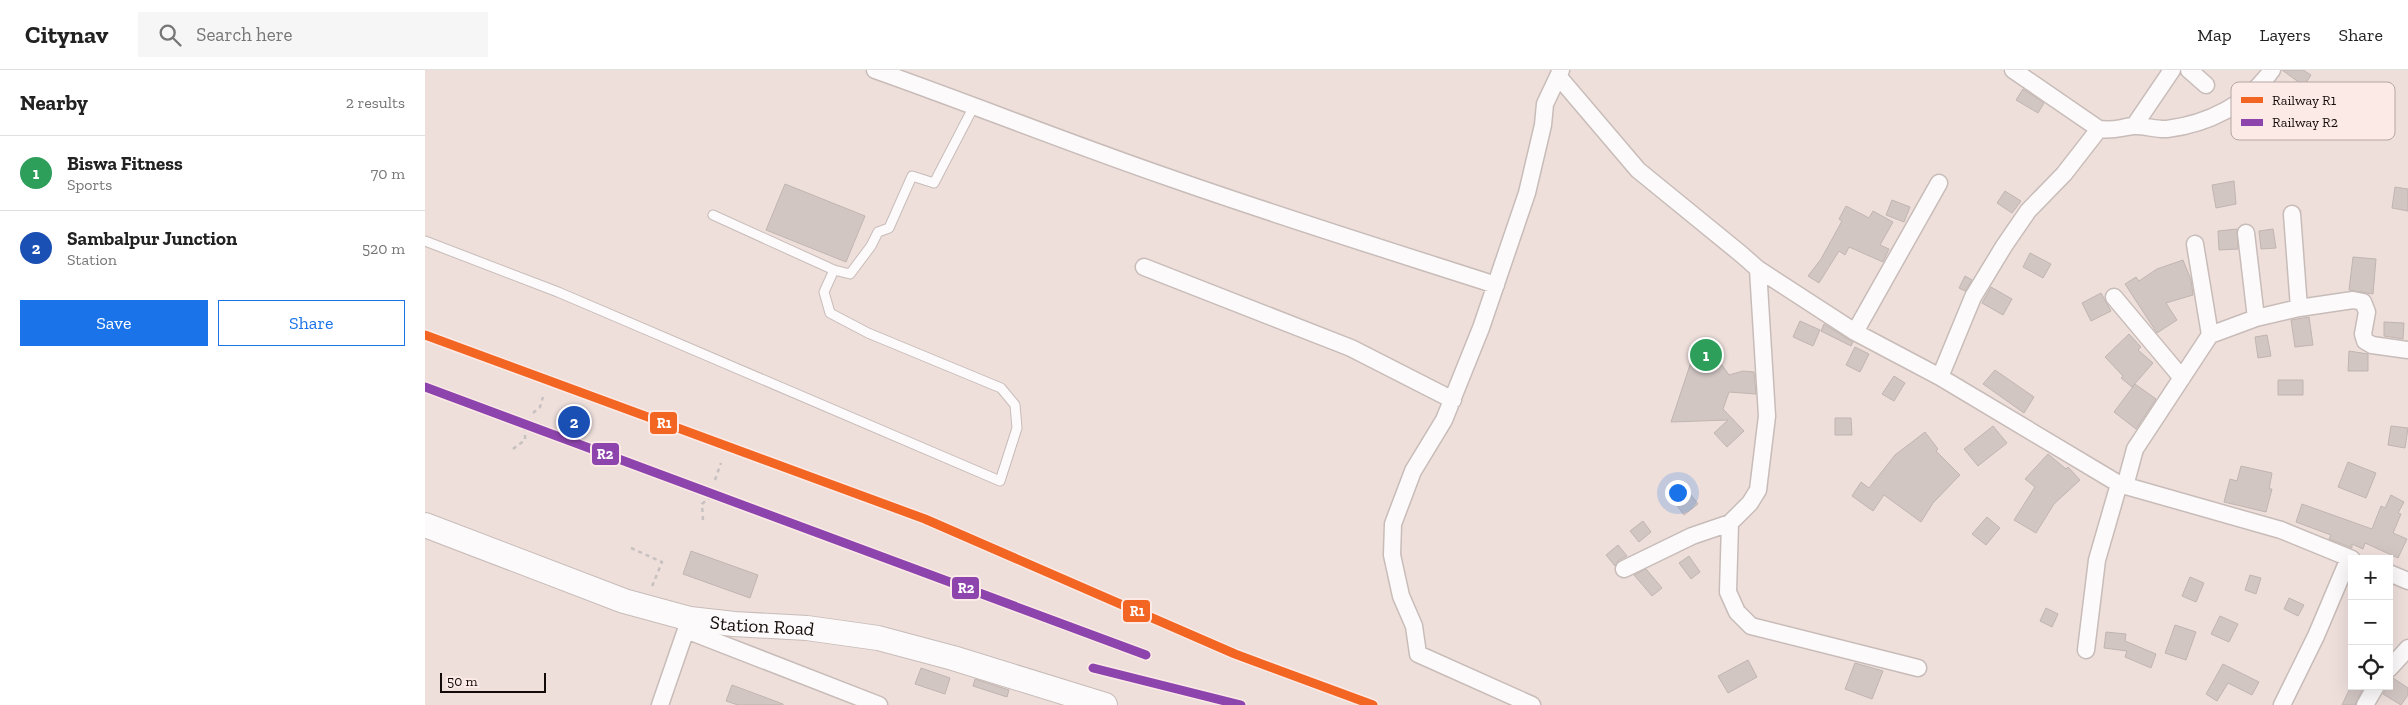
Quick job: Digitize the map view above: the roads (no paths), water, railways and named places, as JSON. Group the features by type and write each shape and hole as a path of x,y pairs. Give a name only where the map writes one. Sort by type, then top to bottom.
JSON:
{"street":[{"path":"875,70 1171,179 1496,285"},
{"path":"2013,70 2099,129 2115,131 2134,126 2166,129 2209,119 2231,107"},
{"path":"2134,126 2172,70"},
{"path":"2189,70 2206,85"},
{"path":"2263,82 2272,70"},
{"path":"1532,705 1418,654 1414,626 1401,596 1392,555 1393,524 1413,471 1444,420 1453,400 1496,285 1527,193 1543,125 1545,104 1560,73 1638,170 1758,269 1855,332 1940,377 2122,485 2281,530 2348,557"},
{"path":"1940,377 1973,297 2004,246 2028,211 2064,174 2099,129"},
{"path":"1855,332 1939,182"},
{"path":"2292,214 2299,308"},
{"path":"2246,233 2256,318"},
{"path":"2195,244 2210,334"},
{"path":"1144,267 1351,348 1453,400"},
{"path":"1625,569 1692,536 1729,523 1750,503 1758,490 1762,473 1767,416 1758,269"},
{"path":"2114,297 2181,378"},
{"path":"2085,650 2097,560 2135,449 2210,334 2256,318 2299,308 2353,300 2363,302 2367,312 2363,334 2365,341 2372,345 2408,350"},
{"path":"1729,523 1728,592 1737,612 1751,626 1918,668"},
{"name":"Station Road","path":"425,525 688,624 734,624 807,628 878,638 953,658 1105,705"},
{"path":"2283,705 2348,565"},
{"path":"2393,575 2408,581"},
{"path":"660,705 688,624 879,705"},
{"path":"2393,665 2408,648"},
{"path":"2365,705 2374,690"}],"lane":[{"path":"713,216 835,270 850,274 879,232 889,228 912,176 934,182 974,106"},
{"path":"425,241 558,292 1000,481 1017,428 1015,405 1001,388 868,333 830,313 824,292 835,270"}],"rail line":[{"name":"R1","path":"425,335 925,519 1235,654 1373,705"},
{"name":"R2","path":"425,387 1146,655"},
{"name":"R2","path":"1093,668 1241,705"}],"place":[{"name":"Biswa Fitness","path":"1706,355"},
{"name":"Sambalpur Junction","path":"574,422"}]}
